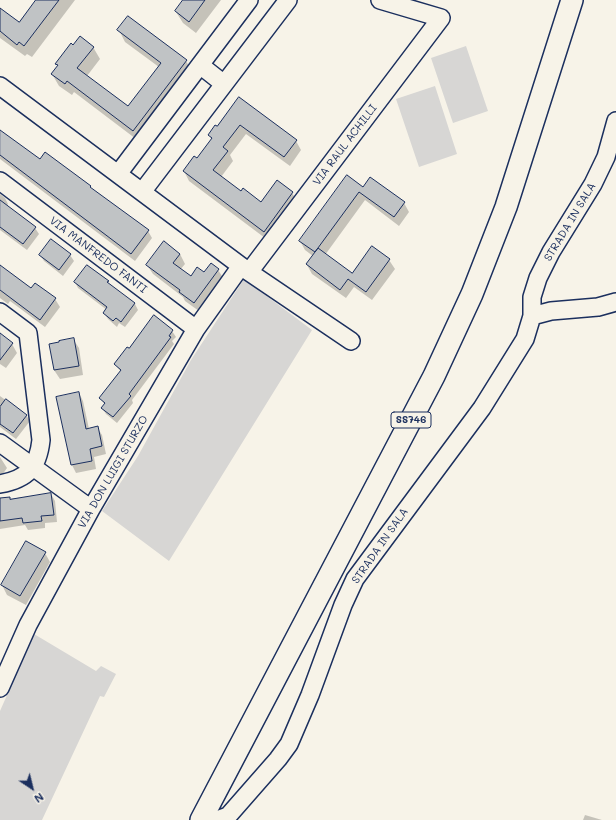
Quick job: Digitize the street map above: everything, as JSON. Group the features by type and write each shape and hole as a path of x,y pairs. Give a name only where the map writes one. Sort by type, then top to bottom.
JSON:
{"main road":[{"name":"SS746","path":"201,820 434,376 472,294 506,207 572,0"}],"street":[{"path":"118,174 249,0"},
{"path":"142,192 288,0"},
{"name":"VIA RAUL ACHILLI","path":"245,269 440,18 380,0"},
{"path":"200,65 224,84"},
{"path":"0,86 245,269 351,341"},
{"name":"STRADA IN SALA","path":"217,820 228,816 278,759 289,744 310,695 343,606 355,579 482,408 525,339 532,316 532,297 538,278 551,252 593,184 606,157 615,127"},
{"name":"VIA MANFREDO FANTI","path":"0,181 196,329"},
{"name":"VIA DON LUIGI STURZO","path":"0,688 28,625 91,509 196,329 245,269"},
{"path":"532,316 551,311 598,307 616,302"},
{"path":"0,312 28,333 41,440 40,448 33,468 20,478 0,484"},
{"path":"0,443 91,509"}],"shaded area":[{"path":"466,46 488,111 453,123 431,58"},
{"path":"435,86 457,154 419,167 396,99"},
{"path":"244,279 312,330 169,561 102,511 138,456 191,360"},
{"path":"34,634 96,671 101,666 116,674 104,697 100,696 42,820 0,820 0,711"}],"building":[{"path":"36,0 59,0 24,46 19,42 17,45 0,31 0,8 19,22"},
{"path":"183,0 205,0 189,22 175,11"},
{"path":"128,16 187,60 133,131 67,81 65,84 51,74 58,65 55,64 71,43 73,45 80,36 94,47 77,68 128,106 161,63 117,30"},
{"path":"239,97 297,140 284,157 240,125 223,147 228,151 213,170 241,191 243,188 261,202 277,180 293,192 264,232 183,171 194,156 197,158 212,138 208,135 215,125 217,126"},
{"path":"0,130 40,159 45,152 149,230 131,254 0,155"},
{"path":"347,175 363,187 370,177 405,202 394,217 359,192 315,252 299,241"},
{"path":"0,200 36,227 23,244 0,227"},
{"path":"51,239 71,254 59,270 39,255"},
{"path":"164,241 180,254 173,263 191,276 197,267 204,272 211,263 219,269 194,303 179,292 180,290 146,265"},
{"path":"372,246 390,259 366,292 348,279 340,290 306,264 318,248 352,273"},
{"path":"0,265 31,288 35,283 56,298 40,320 0,290"},
{"path":"87,265 135,303 121,322 116,318 113,321 103,313 107,307 74,282"},
{"path":"154,315 173,330 169,336 171,337 129,394 131,396 113,417 101,408 105,403 99,398 121,370 114,364 127,347 129,348"},
{"path":"0,333 13,343 0,360"},
{"path":"74,338 79,366 54,370 49,344"},
{"path":"79,392 86,429 98,426 102,446 90,449 92,461 71,465 56,397"},
{"path":"6,399 27,415 13,433 0,424 0,407"},
{"path":"51,493 54,515 41,516 42,521 23,523 22,518 0,521 0,498 10,497 10,499"},
{"path":"26,541 46,552 20,596 1,585"}]}
